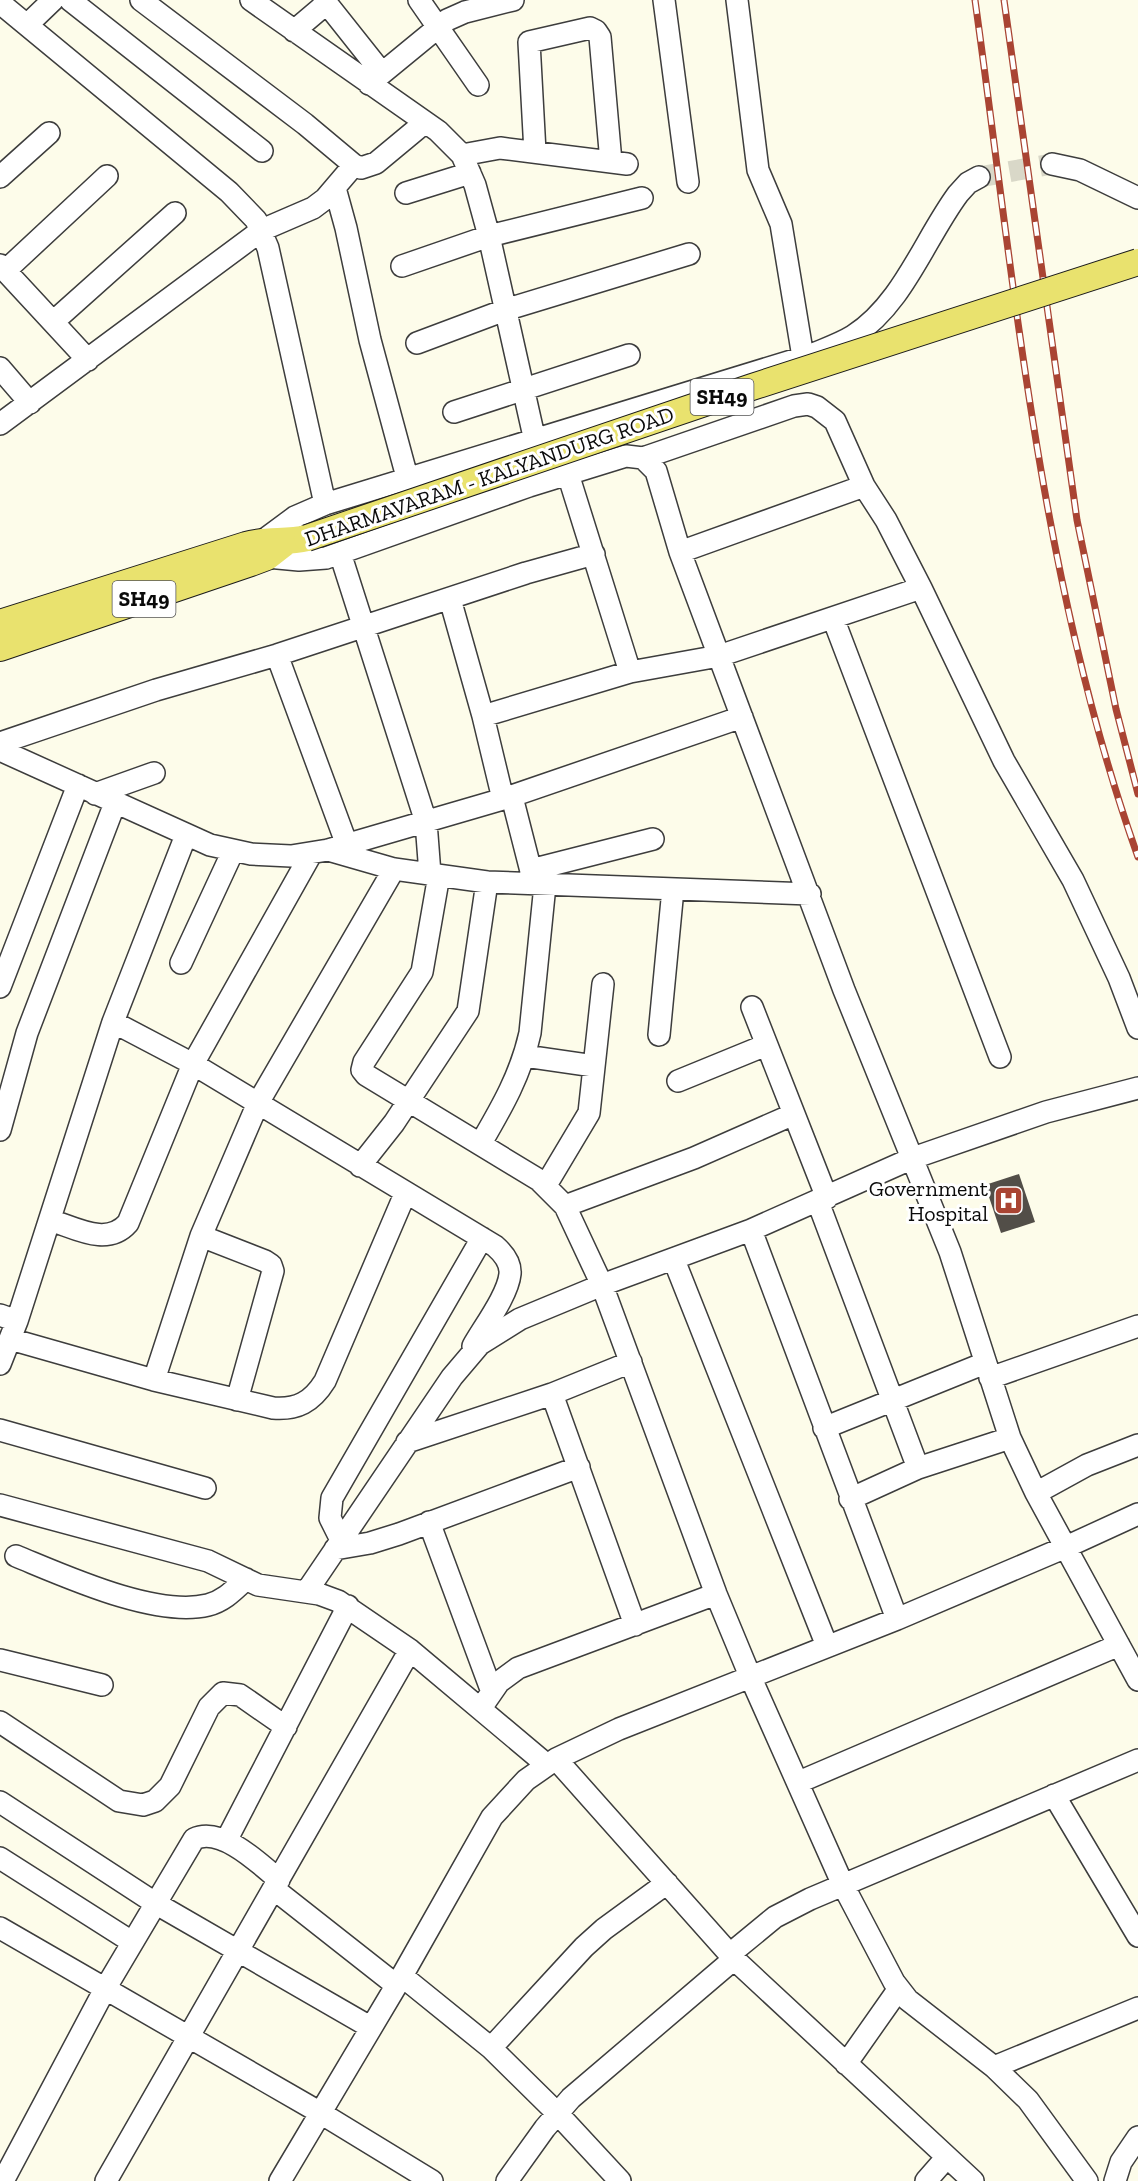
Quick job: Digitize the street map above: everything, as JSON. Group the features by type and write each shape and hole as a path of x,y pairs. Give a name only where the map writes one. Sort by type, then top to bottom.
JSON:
{"main road":[{"name":"DHARMAVARAM - KALYANDURG ROAD","path":"0,648 281,545 752,387 1138,262"},
{"name":"DHARMAVARAM - KALYANDURG ROAD","path":"0,623 281,545"}],"street":[{"path":"27,26 53,0"},
{"path":"70,0 262,151"},
{"path":"141,0 305,124 354,165 361,168 376,163 423,124"},
{"path":"251,0 294,31 375,78"},
{"path":"419,0 478,85"},
{"path":"375,78 438,26 465,12 513,0"},
{"path":"664,0 688,182"},
{"path":"737,0 758,170 781,224 804,357"},
{"path":"294,31 325,2 375,78 423,124 438,131 466,164 489,236 535,441"},
{"path":"0,3 229,192 245,207 262,230 268,248 325,504"},
{"path":"406,193 500,148 619,163 600,37 590,28 529,42 535,152"},
{"path":"0,177 49,133"},
{"path":"1052,164 1080,170 1138,198"},
{"path":"0,424 262,230 313,208 335,188 354,165"},
{"path":"88,360 3,268 107,176"},
{"path":"979,177 968,183 941,217 905,280 879,314 853,336 804,357 325,504 295,517 281,545 299,560 326,558 568,474 626,456 643,458 794,406 808,404 828,413 835,422 864,486 886,520 921,588 994,742 1073,880 1119,978 1138,1028"},
{"path":"335,188 370,340 407,477"},
{"path":"402,266 489,236 642,198"},
{"path":"53,322 175,213"},
{"path":"417,343 505,309 688,254"},
{"path":"454,412 629,355"},
{"path":"0,368 30,403"},
{"path":"643,458 656,471 680,552 810,894 843,990 950,1252 1010,1438 1035,1493 1138,1680"},
{"path":"568,474 630,672"},
{"path":"680,552 864,486"},
{"path":"340,553 366,627 426,822 434,874 422,972 364,1062 362,1070 366,1075 407,1101 481,1143 546,1185 566,1206 602,1285 716,1594 750,1676 843,1885 898,1990 994,2067 1028,2100 1087,2181"},
{"path":"0,743 156,690 277,655 594,554"},
{"path":"483,716 630,672 719,656 921,588"},
{"path":"450,598 507,798 536,881 531,1025 525,1056 516,1080 481,1143"},
{"path":"833,618 1000,1057"},
{"path":"50,1220 98,1235 110,1236 120,1232 133,1214 193,1064 329,850 277,655"},
{"path":"0,750 186,835 233,851 273,856 329,850 507,798 742,717"},
{"path":"87,789 154,773"},
{"path":"0,987 87,789"},
{"path":"0,1131 27,1033 115,803"},
{"path":"0,1364 9,1325 50,1220 113,1022 186,835"},
{"path":"536,881 653,839"},
{"path":"329,850 394,869 487,882 536,881 673,890 810,894"},
{"path":"181,963 233,851"},
{"path":"154,1380 201,1236 258,1103 394,869"},
{"path":"360,1166 468,1011 487,882"},
{"path":"659,1035 673,890"},
{"path":"546,1185 589,1113 603,984"},
{"path":"752,1007 794,1114 918,1468"},
{"path":"113,1022 193,1064 405,1194 482,1238 504,1254 510,1274 506,1288 466,1359 307,1591"},
{"path":"678,1081 766,1045"},
{"path":"525,1056 594,1066"},
{"path":"466,1359 480,1344 501,1329 602,1285 752,1230 913,1158 1046,1112 1138,1088"},
{"path":"566,1206 694,1158 794,1114"},
{"path":"9,1325 154,1380 289,1410 304,1404 317,1394 325,1381 405,1194"},
{"path":"752,1230 850,1499 897,1619"},
{"path":"201,1236 265,1261 271,1264 273,1271 237,1400"},
{"path":"338,1544 330,1518 332,1498 482,1238"},
{"path":"674,1260 827,1646"},
{"path":"824,1428 894,1399 1138,1326"},
{"path":"407,1442 552,1394 631,1362"},
{"path":"552,1394 636,1625"},
{"path":"0,1430 205,1488"},
{"path":"850,1499 918,1468 1010,1438"},
{"path":"1035,1493 1086,1465 1138,1445"},
{"path":"338,1544 370,1543 579,1467"},
{"path":"0,1505 208,1561 246,1579 272,1588 307,1591 348,1605 410,1650 486,1700 551,1762 667,1883 732,1956 973,2181"},
{"path":"280,2181 370,2026 399,1981 492,1817 508,1797 551,1762 618,1729 897,1619 1138,1514"},
{"path":"429,1522 486,1700"},
{"path":"16,1556 95,1588 178,1608 209,1605 221,1600 246,1579"},
{"path":"486,1700 508,1674 529,1662 716,1594"},
{"path":"226,1841 348,1605"},
{"path":"799,1782 1119,1645"},
{"path":"106,2181 410,1650"},
{"path":"0,1660 102,1686"},
{"path":"0,1722 119,1801 143,1805 155,1801 170,1786 209,1707 223,1693 240,1695 286,1726"},
{"path":"507,2181 557,2113 775,1917 843,1885 1138,1760"},
{"path":"1054,1795 1138,1936"},
{"path":"0,1802 155,1903 370,2026"},
{"path":"3,2181 7,2156 155,1903 194,1839 212,1834 249,1856 277,1885 399,1981 491,2048 557,2113 617,2180"},
{"path":"0,1858 132,1942"},
{"path":"491,2048 584,1947 604,1929 667,1883"},
{"path":"0,1928 319,2112 432,2181"},
{"path":"846,2064 898,1990"},
{"path":"994,2067 1138,2008"},
{"path":"1115,2181 1121,2162 1138,2137"},
{"path":"926,2181 947,2157"}],"building":[{"path":"1019,1174 1035,1222 1001,1233 985,1185"}],"tunnel":[{"path":"979,177 1052,164"}],"railway":[{"path":"975,0 1018,325 1054,541 1077,647 1104,753 1138,857"},
{"path":"1004,0 1077,520 1116,709 1138,794"}],"place":[{"name":"Government Hospital","path":"1009,1201"}]}
